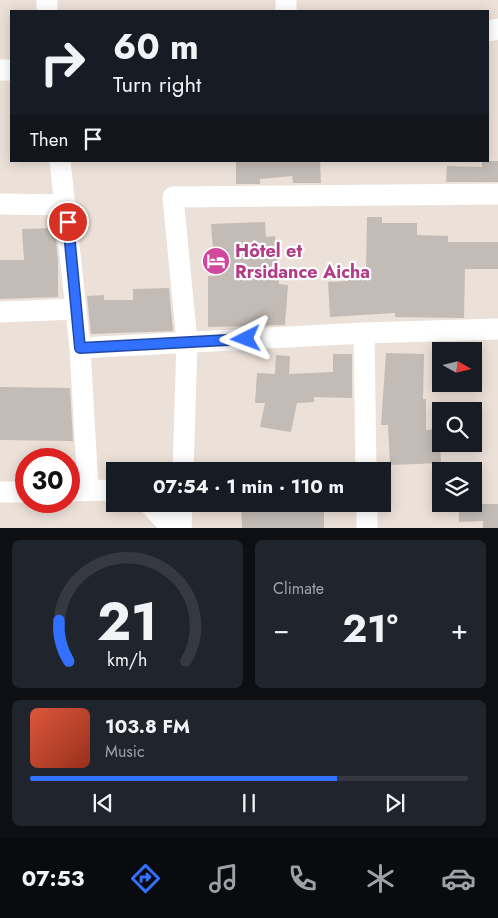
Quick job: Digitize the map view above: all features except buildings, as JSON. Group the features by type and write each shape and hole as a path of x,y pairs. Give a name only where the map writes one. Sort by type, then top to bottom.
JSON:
{"street":[{"path":"60,162 80,348 79,448"},
{"path":"183,462 187,342 174,197 498,194"},
{"path":"0,204 66,204"},
{"path":"0,312 76,310"},
{"path":"80,348 364,333 498,330"},
{"path":"364,333 366,462"},
{"path":"80,490 106,490"},
{"path":"0,492 15,492"},
{"path":"157,512 172,528"},
{"path":"181,528 182,512"},
{"path":"367,512 367,528"}],"place":[{"name":"Hôtel et Rrsidance Aicha","path":"216,261"}],"route":[{"path":"68,222 80,348 246,339"}]}
